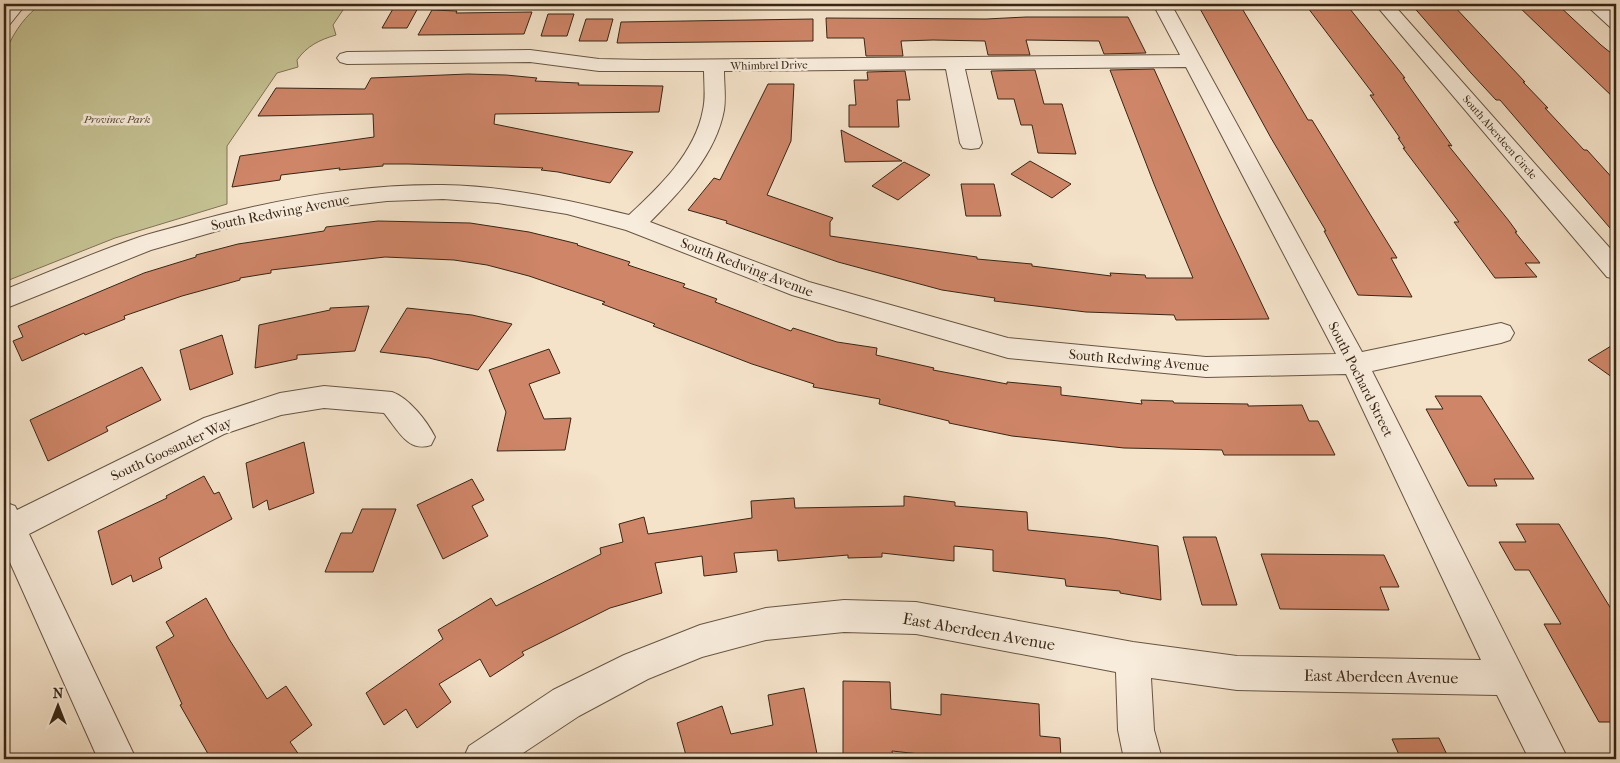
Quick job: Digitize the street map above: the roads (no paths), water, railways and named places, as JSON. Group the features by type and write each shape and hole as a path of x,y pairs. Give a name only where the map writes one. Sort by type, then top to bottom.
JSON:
{"street":[{"path":"4,7 16,4"},
{"path":"4,20 16,4"},
{"name":"South Pochard Street","path":"1162,4 1355,364 1507,678 1549,759"},
{"name":"South Aberdeen Circle","path":"1384,4 1616,271"},
{"path":"1594,4 1616,23"},
{"name":"Whimbrel Drive","path":"347,58 530,56 599,66 1192,61"},
{"path":"954,64 971,143"},
{"path":"634,224 671,188 700,147 713,112 714,66"},
{"name":"South Redwing Avenue","path":"4,300 143,244 244,216 327,201 406,193 443,192 498,196 567,207 634,224 801,289 1008,348 1206,367 1355,364 1502,333"},
{"name":"South Goosander Way","path":"5,525 214,426 280,404 324,397 392,403 421,438"},
{"path":"5,525 46,604 117,759"},
{"name":"East Aberdeen Avenue","path":"482,759 566,703 636,667 700,641 766,624 844,616 916,618 1133,659 1237,673 1507,678"},
{"path":"1133,659 1136,730 1143,759"}],"park label":[{"name":"Province Park","path":"117,119"}]}
